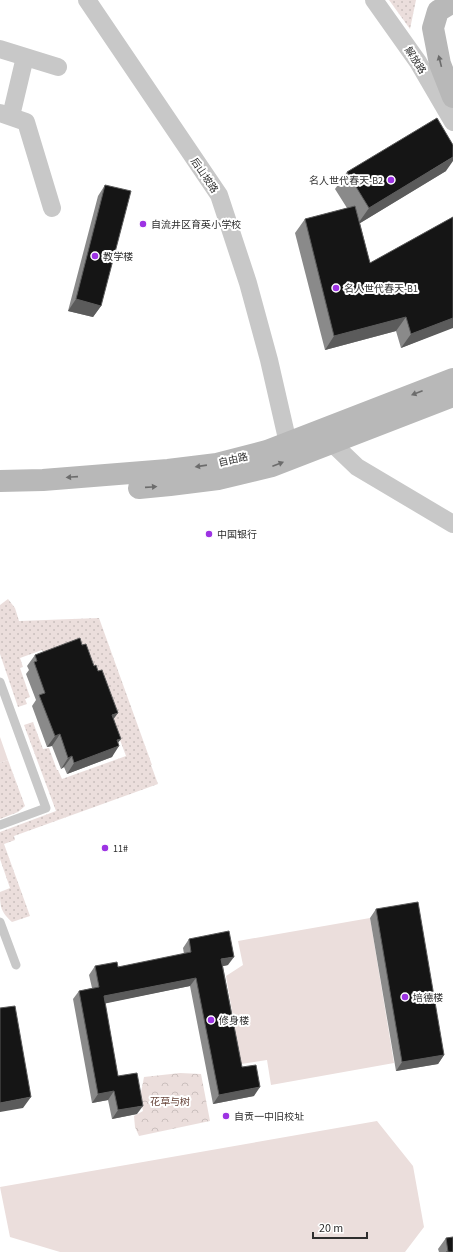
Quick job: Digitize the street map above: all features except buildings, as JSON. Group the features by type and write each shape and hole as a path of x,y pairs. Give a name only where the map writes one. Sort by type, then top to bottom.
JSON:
{"main road":[{"path":"453,2 438,11 433,28 440,64 453,97"},
{"name":"自由路","path":"0,481 51,479 217,464 267,451 453,379"},
{"name":"自由路","path":"0,496 44,495 170,485 218,479 272,466 453,396"}],"street":[{"name":"后山坡路","path":"86,0 218,195 248,283 288,443"},
{"name":"解放路","path":"374,0 418,62 453,122"},
{"path":"0,50 58,67"},
{"path":"25,57 5,115 26,122 52,208"},
{"path":"332,443 356,467 453,524"}],"lane":[{"path":"0,682 46,808 0,825"},
{"path":"0,922 16,965"}],"green space":[{"path":"389,0 416,0 410,29"},
{"path":"8,599 15,608 19,621 99,618 158,784 14,836 15,840 4,844 30,916 12,922 3,912 0,902 0,892 10,888 0,859 0,832 56,811 24,725 33,722 43,749 49,748 62,779 126,756 95,673 43,652 42,650 20,658 23,667 20,668 30,697 25,699 27,704 18,707 0,654 0,605"},
{"path":"0,737 8,760 0,763"},
{"path":"8,760 25,806 18,812 0,819 0,763"},
{"path":"370,918 394,1063 271,1085 267,1060 241,1064 226,976 243,965 238,941"},
{"name":"花草与树","path":"180,1073 201,1074 210,1121 139,1136 135,1127 134,1116 143,1111 140,1098 144,1077"},
{"path":"377,1121 413,1166 424,1227 405,1252 60,1252 10,1237 0,1187"}],"place":[{"name":"名人世代春天-B2","path":"391,180"},
{"name":"自流井区育英小学校","path":"143,224"},
{"name":"教学楼","path":"95,256"},
{"name":"名人世代春天-B1","path":"336,288"},
{"name":"中国银行","path":"209,534"},
{"name":"11#","path":"105,848"},
{"name":"培德楼","path":"405,997"},
{"name":"修身楼","path":"211,1020"},
{"name":"自贡一中旧校址","path":"226,1116"}]}
